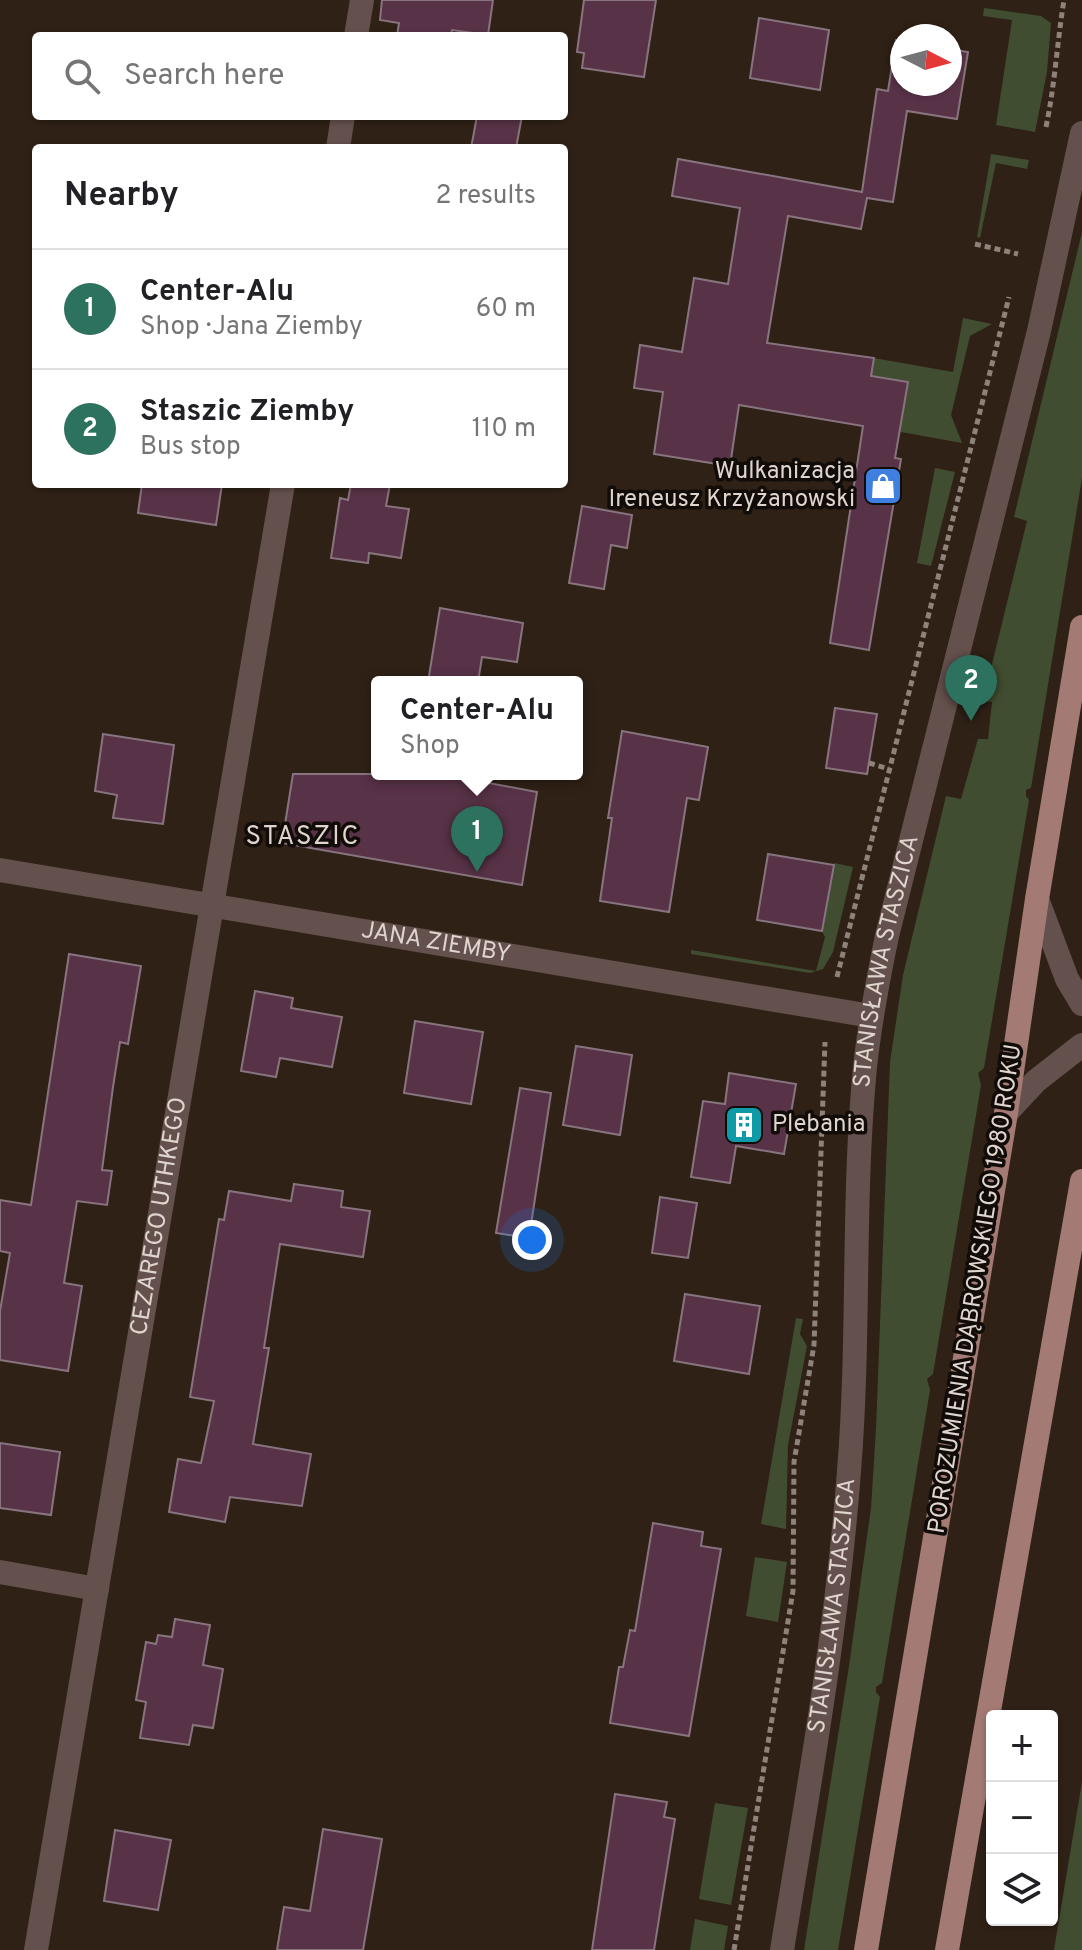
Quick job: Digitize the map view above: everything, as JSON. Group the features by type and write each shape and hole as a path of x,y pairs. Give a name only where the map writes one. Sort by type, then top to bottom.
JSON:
{"main road":[{"name":"POROZUMIENIA DĄBROWSKIEGO 1980 ROKU","path":"866,1950 1006,1113 1037,899 1082,627"},
{"path":"947,1950 1082,1181"}],"street":[{"path":"357,32 362,0"},
{"path":"339,144 342,120"},
{"name":"STANISŁAWA STASZICA","path":"782,1950 825,1673 846,1509 862,1108 871,1016 887,936 1039,331 1082,133"},
{"name":"CEZAREGO UTHKEGO","path":"36,1950 282,488"},
{"name":"JANA ZIEMBY","path":"0,870 871,1016"},
{"path":"1037,899 1067,979 1082,1004"},
{"path":"1006,1113 1036,1081 1082,1045"},
{"path":"0,1572 97,1589"}],"path":[{"path":"1045,135 1056,79 1056,45 1064,0"},
{"path":"1016,265 1022,240"},
{"path":"975,244 1018,254"},
{"path":"835,983 1011,289"},
{"path":"869,763 889,769"},
{"path":"734,1950 794,1583 794,1462 814,1340 825,1036"}],"green space":[{"path":"984,8 1041,16 1051,23 1047,72 1035,132 996,125 1012,20 983,16"},
{"path":"991,154 1029,160 1027,169 996,163 980,238 977,237"},
{"path":"1082,232 1082,478 1031,788 1026,790 1029,800 984,1068 978,1073 981,1085 933,1374 927,1379 930,1390 882,1683 876,1687 880,1697 838,1950 804,1950 871,1508 890,1062 903,975 946,796 961,799 978,739 988,739 992,702 983,701 1027,521 1014,517"},
{"path":"963,318 992,324 970,336 951,415 962,443 862,425 874,358 953,372"},
{"path":"935,468 955,472 931,566 917,563"},
{"path":"834,863 853,867 833,952 823,969 810,973 691,954 691,950 816,971 825,937 822,931"},
{"path":"796,1318 803,1319 800,1334 807,1346 788,1445 786,1529 761,1524"},
{"path":"755,1557 787,1562 778,1622 746,1616"},
{"path":"1082,1782 1082,1950 1054,1950"},
{"path":"715,1803 748,1808 731,1905 699,1899"},
{"path":"695,1919 728,1926 724,1950 690,1950"}],"building":[{"path":"382,0 493,0 488,32 398,32 399,23 380,20"},
{"path":"584,0 656,0 644,77 582,68 584,53 577,52"},
{"path":"759,18 829,30 820,90 750,78"},
{"path":"962,51 968,52 962,89"},
{"path":"890,78 890,96 961,96 957,119 907,111 893,202 867,198 861,229 788,216 767,343 874,358 871,376 908,382 895,458 901,459 869,650 830,643 863,426 739,405 730,466 654,454 663,392 634,388 640,345 682,352 694,278 728,284 740,208 672,196 678,159 862,192 877,89 888,91"},
{"path":"476,120 521,120 517,144 472,144"},
{"path":"141,488 221,488 216,525 138,513"},
{"path":"350,488 389,488 386,506 409,509 401,558 369,553 368,563 331,558 340,498 348,500"},
{"path":"582,506 632,515 627,548 611,545 604,589 569,583"},
{"path":"440,608 523,623 517,662 482,657 479,676 429,676"},
{"path":"835,708 877,714 867,774 826,768"},
{"path":"622,731 708,747 699,800 687,798 669,912 600,901 612,818 608,818"},
{"path":"103,734 174,745 163,824 113,818 117,795 95,791"},
{"path":"293,774 371,774 371,780 473,780 537,792 522,885 282,843"},
{"path":"768,854 834,865 822,931 757,920"},
{"path":"69,954 141,966 128,1044 120,1042 113,1087 102,1170 112,1171 107,1205 77,1201 64,1283 82,1286 68,1371 0,1360 0,1311 10,1253 0,1251 0,1200 31,1205"},
{"path":"255,991 293,998 291,1008 342,1017 332,1067 280,1058 276,1077 241,1071"},
{"path":"415,1021 483,1032 471,1104 404,1093"},
{"path":"576,1046 632,1055 620,1135 563,1125"},
{"name":"Plebania","path":"729,1073 796,1084 784,1154 736,1146 730,1183 691,1177 703,1101 725,1104"},
{"path":"520,1088 551,1093 529,1238 496,1233"},
{"path":"294,1184 343,1191 341,1207 370,1211 363,1257 280,1244 264,1348 269,1348 253,1444 311,1454 302,1506 230,1497 225,1522 169,1512 178,1459 201,1463 214,1401 190,1397 219,1219 224,1220 229,1191 291,1201"},
{"path":"660,1197 697,1203 688,1258 652,1253"},
{"path":"685,1294 760,1306 749,1374 674,1361"},
{"path":"0,1443 60,1452 51,1515 0,1508"},
{"path":"653,1523 703,1532 701,1546 721,1549 689,1736 610,1723 619,1667 623,1667 630,1630 635,1631"},
{"path":"175,1619 210,1625 203,1665 223,1669 213,1728 193,1725 189,1745 140,1738 146,1702 136,1700 146,1642 156,1644 158,1635 172,1637"},
{"path":"615,1794 667,1802 664,1817 675,1819 654,1950 592,1950"},
{"path":"323,1829 382,1839 363,1950 277,1950 284,1907 310,1911"},
{"path":"115,1830 171,1840 158,1910 104,1901"}],"place":[{"name":"Wulkanizacja Ireneusz Krzyżanowski","path":"883,486"},
{"name":"Staszic Ziemby","path":"971,721"},
{"name":"Center-Alu","path":"477,872"},
{"name":"Plebania","path":"744,1125"}],"district":[{"name":"STASZIC","path":"303,837"}]}
